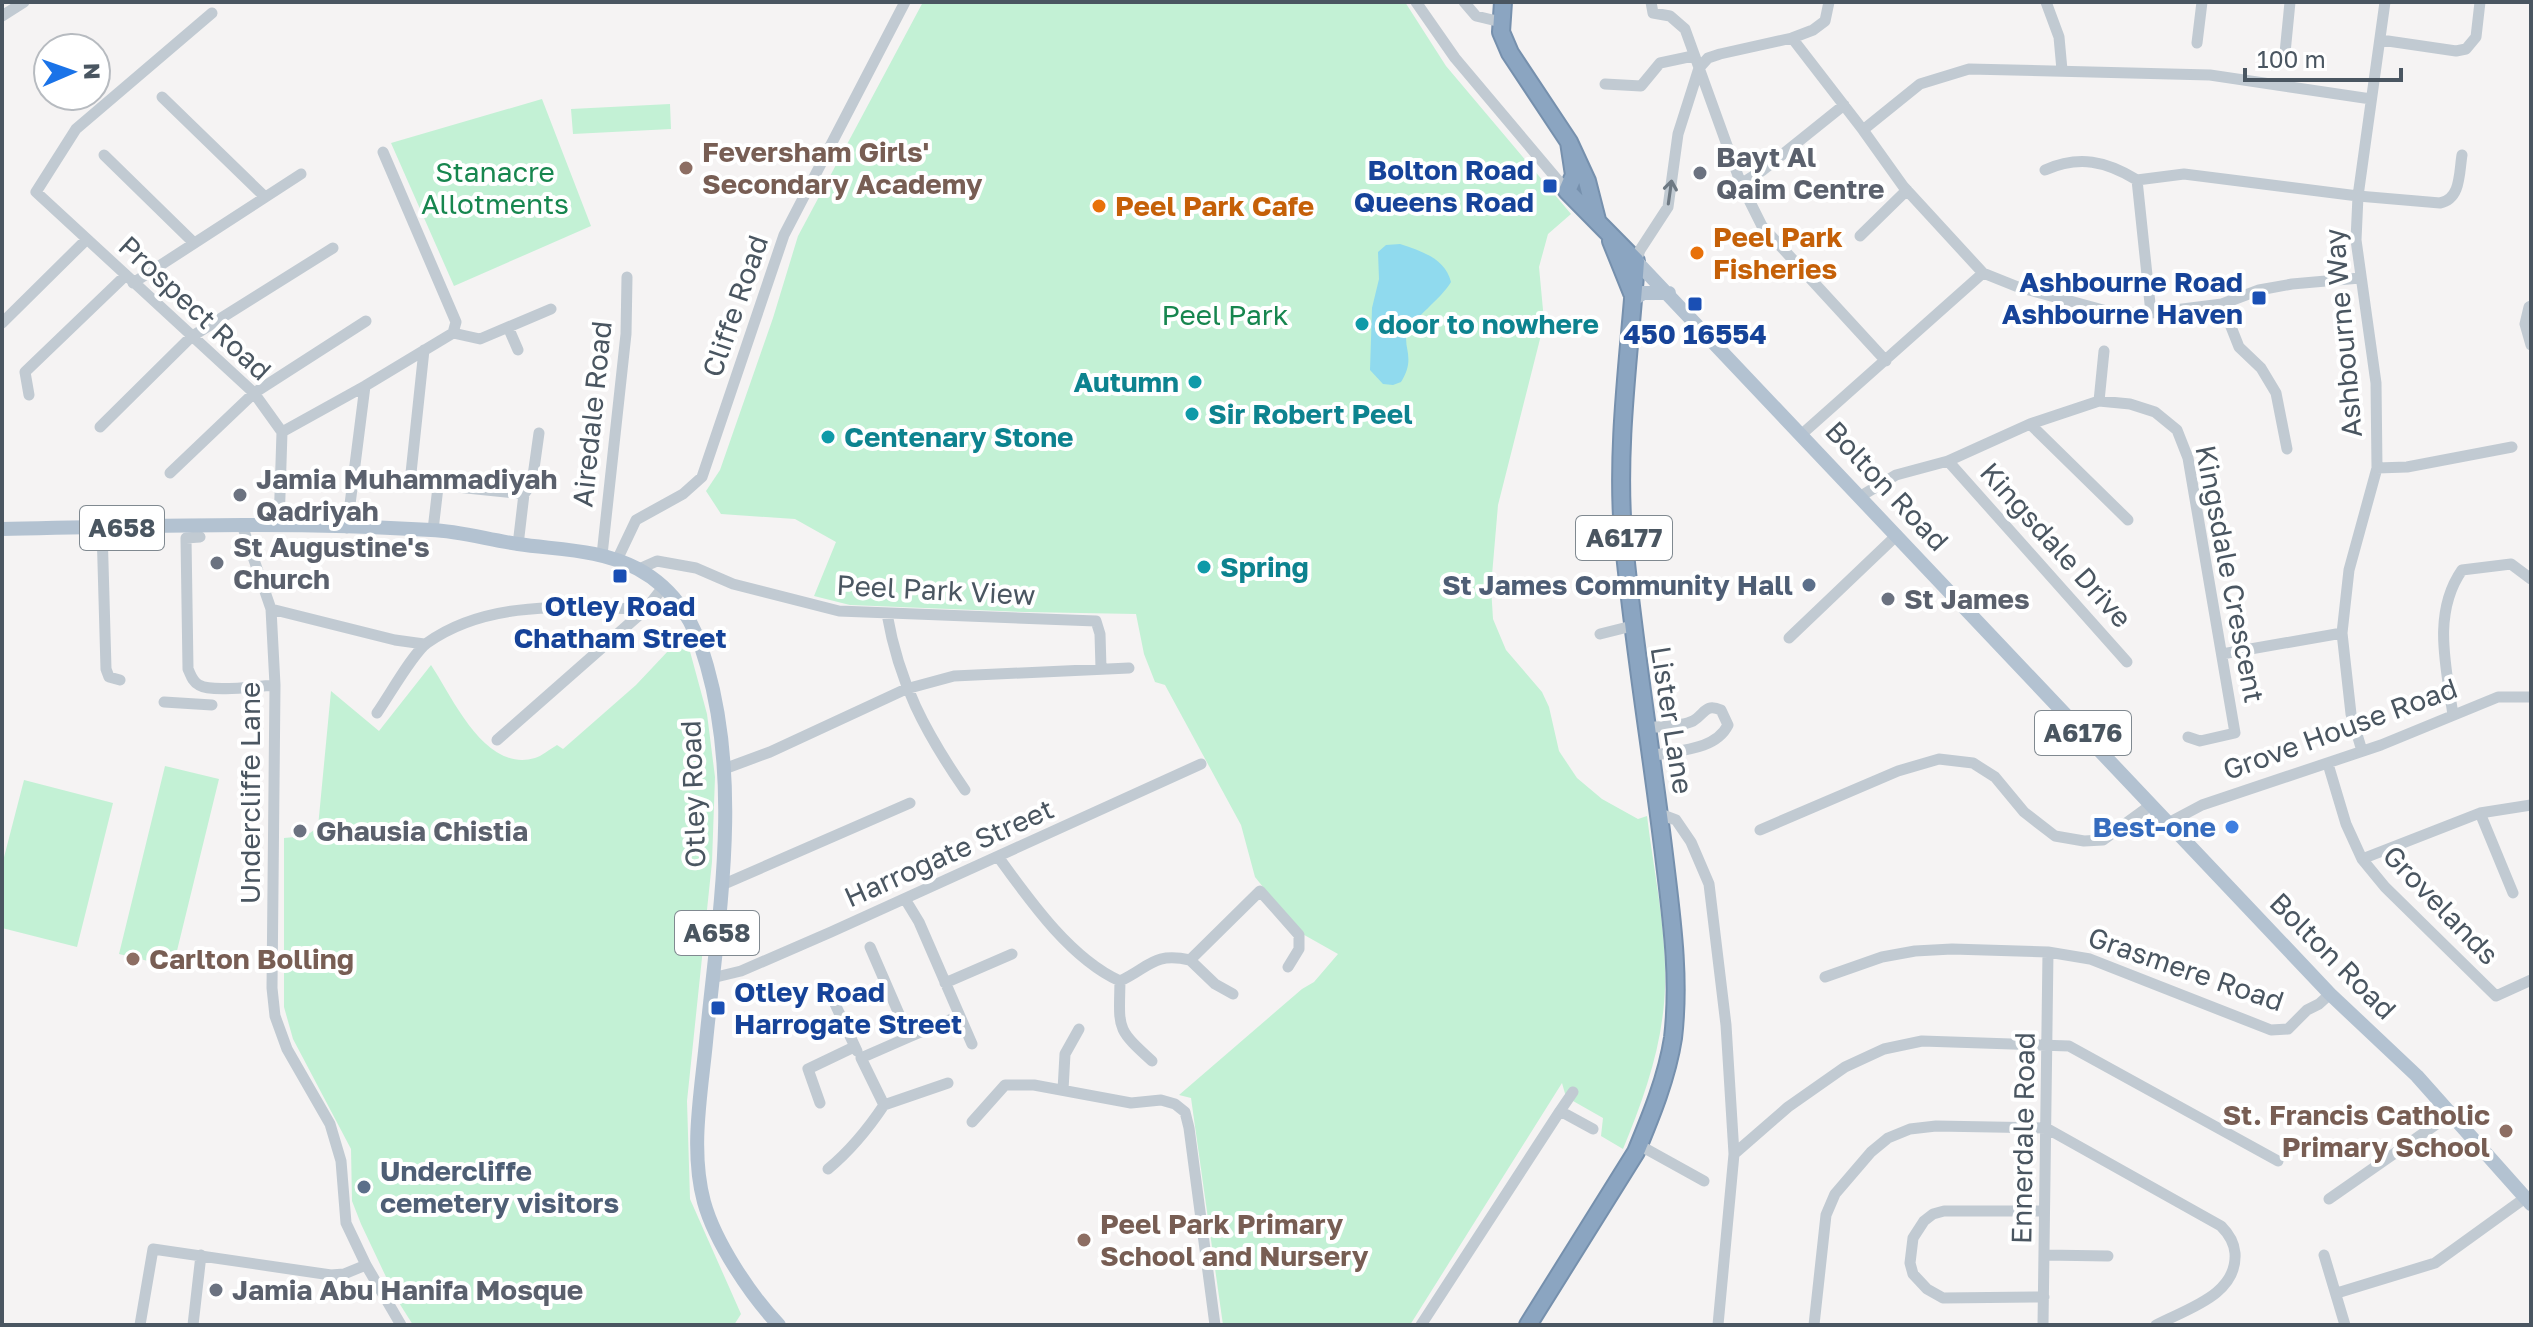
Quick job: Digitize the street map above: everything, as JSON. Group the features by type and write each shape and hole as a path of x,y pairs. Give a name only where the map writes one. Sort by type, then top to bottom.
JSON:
{"highway":[{"name":"A6177","path":"1503,2 1501,32 1510,53 1569,142 1587,181 1603,229"},
{"path":"1567,191 1574,175 1569,142"},
{"name":"Bolton Road","path":"1567,191 1636,261"},
{"name":"Lister Lane","path":"1603,229 1633,297"},
{"name":"Lister Lane","path":"1636,261 1622,432 1623,528 1632,626 1660,814"},
{"name":"A6177","path":"1528,1325 1639,1145 1656,1104 1672,1039 1676,990 1660,814"}],"main road":[{"name":"Bolton Road","path":"1636,261 2330,994 2417,1076 2528,1201"},
{"path":"1633,297 1643,293 1669,293"},
{"name":"Otley Road","path":"2,529 242,525 433,530 602,555 639,569 664,586 687,612 700,641 713,686 724,769 726,819 722,885 699,1106 697,1151 704,1202 743,1279 760,1305 779,1325"}],"street":[{"path":"2,16 24,2"},
{"name":"Cliffe Road","path":"617,560 636,520 683,494 702,477 784,235 905,2"},
{"name":"Bolton Road","path":"1416,2 1455,58 1567,191"},
{"path":"1464,2 1476,16 1501,22"},
{"path":"1651,2 1653,13 1670,16 1685,29 1741,184 1762,226 1886,361"},
{"path":"1636,261 1668,207 1678,134 1699,68 1708,58 1720,54 1792,38 1813,30 1825,21 1829,2"},
{"path":"2046,2 2059,37 2062,70"},
{"path":"2197,43 2202,2"},
{"path":"2285,53 2290,2"},
{"name":"Ashbourne Way","path":"2362,751 2351,714 2342,633 2349,570 2377,468 2376,383 2356,240 2358,196 2385,2"},
{"path":"2381,40 2456,51 2466,49 2476,37 2480,2"},
{"name":"Prospect Road","path":"212,13 76,129 36,192 254,393 282,432"},
{"path":"1792,38 1907,190 1983,273 2018,287 2114,313 2151,313 2222,304 2259,290 2360,278"},
{"path":"1605,84 1641,86 1660,63 1693,56"},
{"path":"1863,130 1920,84 1969,69 2210,75 2371,99"},
{"path":"162,97 265,197"},
{"path":"1741,184 1844,105"},
{"path":"383,152 456,322 453,333"},
{"path":"104,155 194,243"},
{"path":"2045,170 2064,161 2092,162 2117,168 2137,180 2184,174 2358,196 2447,201 2456,192 2462,155"},
{"path":"29,395 25,372 129,280 194,243 301,174"},
{"path":"2137,180 2151,313"},
{"path":"1860,236 1907,190"},
{"path":"2,323 86,240"},
{"path":"100,427 191,337 333,248"},
{"path":"1802,434 1983,273"},
{"name":"Airedale Road","path":"602,555 626,334 627,277"},
{"path":"2222,304 2239,347 2261,368 2276,393 2287,449"},
{"path":"2531,306 2525,324 2531,345"},
{"path":"279,526 282,432 453,333 480,339 551,309"},
{"path":"170,473 254,393 366,321"},
{"path":"508,327 518,350"},
{"path":"424,350 411,473 418,483 438,487 524,494"},
{"path":"2099,401 2104,351"},
{"path":"347,528 365,386"},
{"name":"Kingsdale Crescent","path":"1861,496 1896,475 1948,461 2030,424 2099,401 2130,404 2155,412 2177,430 2188,458 2235,733 2200,741 2188,737"},
{"path":"2030,424 2128,520"},
{"path":"518,545 524,494 532,483 539,433"},
{"path":"2377,468 2407,467 2512,447"},
{"name":"Kingsdale Drive","path":"1948,461 2127,662"},
{"path":"433,530 438,487"},
{"name":"Undercliffe Lane","path":"242,525 271,609 275,685 272,988 275,1016 287,1049 330,1124 341,1161 346,1223 401,1325"},
{"path":"102,528 106,669 109,677 120,680"},
{"path":"1789,638 1897,535"},
{"path":"164,702 206,704 201,686 193,680 188,669 186,538 200,537"},
{"name":"Peel Park View","path":"639,569 657,561 696,568 733,584 776,597 839,611 1096,621 1100,634 1101,668"},
{"path":"2453,715 2442,646 2449,589 2462,570 2511,564 2531,579"},
{"path":"497,740 646,609 664,586"},
{"path":"377,713 424,644 456,627 520,608 646,609"},
{"path":"271,609 395,640 424,644"},
{"path":"887,614 894,654 906,689 925,729 965,790"},
{"path":"1600,634 1632,626"},
{"path":"2222,654 2342,633"},
{"path":"724,769 906,689 963,675 1129,668"},
{"path":"201,686 275,685"},
{"name":"Grove House Road","path":"2170,822 2202,805 2328,764 2498,697 2531,697"},
{"path":"1646,728 1693,721 1706,708 1713,707 1721,710 1728,725 1723,735 1713,743 1650,756"},
{"path":"1760,830 1898,771 1939,759 1973,763 1995,777 2024,812 2055,836 2084,841 2103,840 2151,805"},
{"name":"Harrogate Street","path":"712,978 741,971 999,858 1201,764"},
{"name":"Grovelands","path":"2328,764 2346,824 2362,859 2385,887 2496,996 2531,980"},
{"path":"722,885 910,803"},
{"path":"2362,859 2480,813 2531,805"},
{"path":"2480,813 2513,893"},
{"name":"Lister Lane","path":"1660,814 1676,820 1691,842 1709,884 1726,1025 1734,1154 1718,1325"},
{"path":"999,858 1028,898 1087,963 1120,981"},
{"path":"1190,960 1260,891 1299,935 1299,949 1288,967"},
{"path":"905,899 919,922 972,1044"},
{"path":"870,947 909,1037"},
{"name":"Grasmere Road","path":"1825,977 1882,957 1915,951 2048,952 2090,959 2271,1030 2288,1029 2307,1010 2330,994"},
{"name":"Ennerdale Road","path":"2043,1325 2048,952"},
{"path":"945,983 1012,954"},
{"path":"1120,981 1160,958 1172,956 1190,960 1215,984 1233,994"},
{"path":"1120,981 1121,1027 1152,1061"},
{"path":"828,989 884,1105"},
{"path":"861,1058 959,1016"},
{"path":"1063,1090 1065,1054 1079,1029"},
{"path":"1734,1154 1788,1107 1845,1067 1884,1049 1922,1041 2048,1043 2079,1050 2278,1161"},
{"path":"820,1103 808,1069 854,1047"},
{"path":"828,1169 869,1128 884,1105 948,1083"},
{"path":"972,1122 1005,1085 1034,1085 1109,1101 1131,1103 1161,1100 1175,1104 1185,1112 1215,1325"},
{"path":"1421,1325 1573,1092"},
{"path":"1560,1111 1593,1129"},
{"path":"2329,1199 2451,1114"},
{"path":"1814,1325 1826,1215 1835,1194 1871,1152 1888,1138 1910,1129 1936,1126 2046,1128 2221,1226 2228,1234 2235,1258 2228,1283 2215,1294 2156,1325"},
{"path":"1639,1145 1704,1181"},
{"path":"2337,1293 2435,1263 2528,1201"},
{"path":"2044,1211 1944,1211 1933,1214 1918,1227 1913,1238 1910,1263 1919,1281 1943,1298 2044,1297"},
{"path":"140,1325 153,1249 331,1275 344,1274 366,1265"},
{"path":"193,1325 201,1255"},
{"path":"2045,1255 2108,1256"},
{"path":"2324,1255 2345,1325"}],"green space":[{"name":"Peel Park","path":"923,2 1405,2 1446,66 1571,214 1548,234 1539,267 1543,310 1540,339 1498,505 1491,587 1493,619 1506,650 1542,692 1549,707 1559,751 1577,778 1602,799 1638,819 1647,816 1664,945 1665,988 1661,1030 1645,1091 1623,1149 1601,1136 1603,1118 1566,1097 1562,1083 1410,1325 1223,1325 1191,1098 1179,1095 1314,982 1338,954 1299,932 1255,877 1241,825 1165,685 1155,682 1144,654 1136,614 850,605 814,596 836,542 795,519 721,514 706,491 720,470 798,236"},
{"name":"Stanacre Allotments","path":"542,99 591,226 454,286 391,143"},
{"path":"670,104 671,129 573,134 571,109"},
{"path":"685,633 707,714 715,777 712,862 687,1101 690,1199 741,1314 734,1325 413,1325 396,1298 361,1224 352,1201 351,1149 293,1039 284,1007 284,838 306,836 318,827 331,691 379,731 431,665 460,713 486,744 517,760 535,758 557,745 563,749 636,685"},
{"path":"165,766 219,779 173,967 119,954"},
{"path":"24,780 113,803 77,947 2,928 2,865"}],"water":[{"path":"1400,244 1438,261 1451,282 1408,331 1408,366 1401,382 1393,385 1383,384 1370,370 1372,308 1379,279 1378,252 1386,245"}],"place":[{"name":"Feversham Girls' Secondary Academy","path":"686,168"},
{"name":"Bayt Al Qaim Centre","path":"1700,173"},
{"name":"Bolton Road Queens Road","path":"1550,186"},
{"name":"Peel Park Cafe","path":"1099,206"},
{"name":"Peel Park Fisheries","path":"1697,253"},
{"name":"Ashbourne Road Ashbourne Haven","path":"2259,298"},
{"name":"450 16554","path":"1695,304"},
{"name":"door to nowhere","path":"1362,324"},
{"name":"Autumn","path":"1195,382"},
{"name":"Sir Robert Peel","path":"1192,414"},
{"name":"Centenary Stone","path":"828,437"},
{"name":"Jamia Muhammadiyah Qadriyah","path":"240,495"},
{"name":"St Augustine's Church","path":"217,563"},
{"name":"Spring","path":"1204,567"},
{"name":"Otley Road Chatham Street","path":"620,576"},
{"name":"St James Community Hall","path":"1809,585"},
{"name":"St James","path":"1888,599"},
{"name":"Best-one","path":"2232,827"},
{"name":"Ghausia Chistia","path":"300,831"},
{"name":"Carlton Bolling","path":"133,959"},
{"name":"Otley Road Harrogate Street","path":"718,1008"},
{"name":"St. Francis Catholic Primary School","path":"2506,1131"},
{"name":"Undercliffe cemetery visitors","path":"364,1187"},
{"name":"Peel Park Primary School and Nursery","path":"1084,1240"},
{"name":"Jamia Abu Hanifa Mosque","path":"216,1290"}]}
